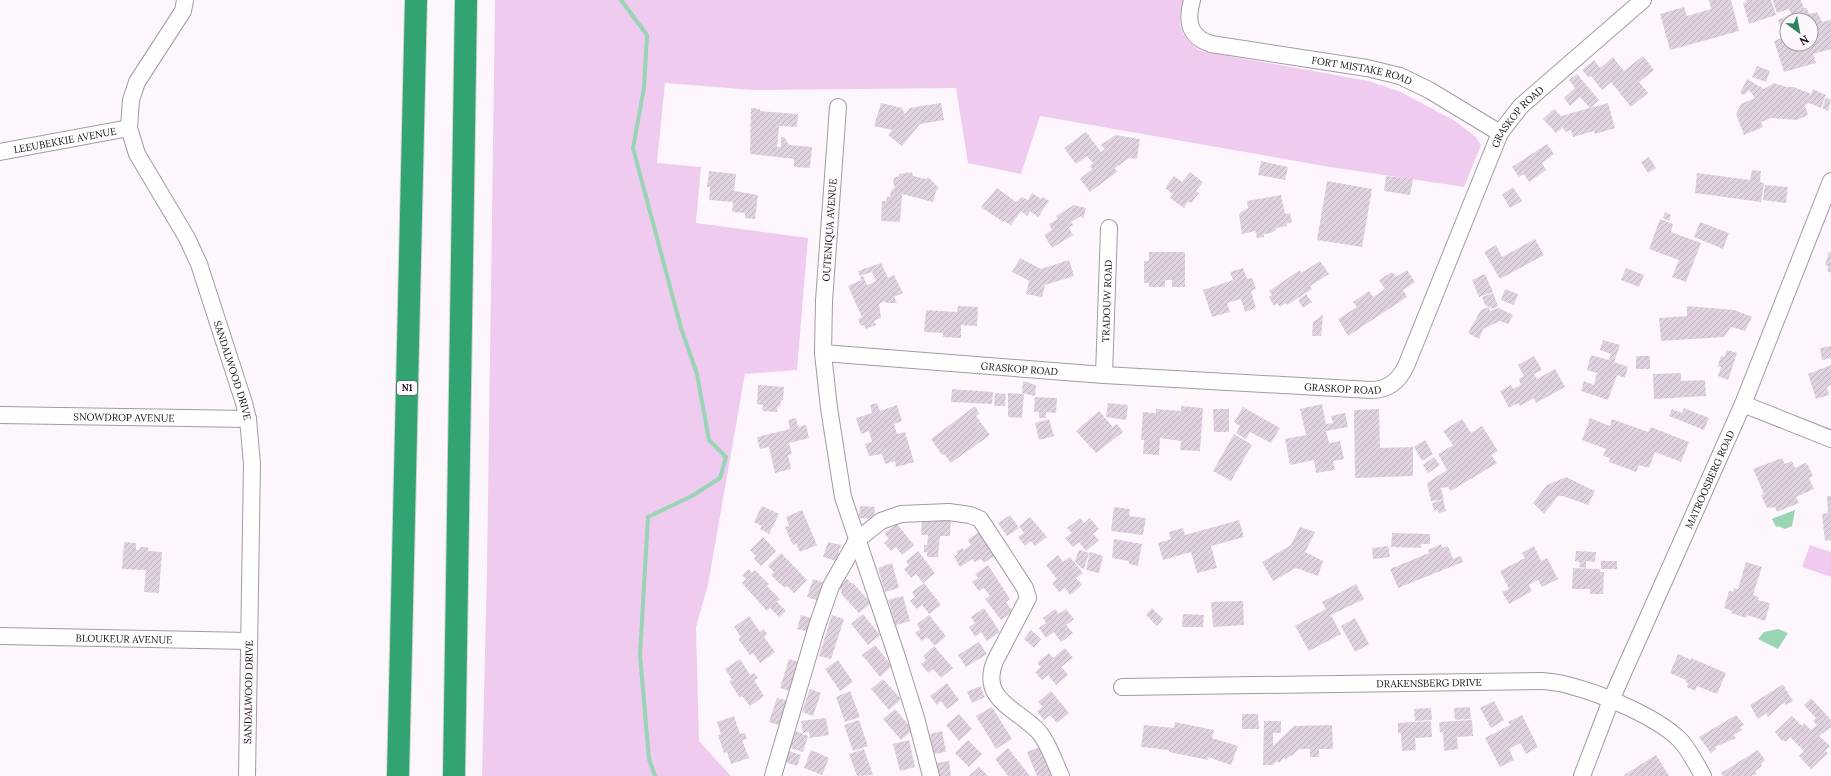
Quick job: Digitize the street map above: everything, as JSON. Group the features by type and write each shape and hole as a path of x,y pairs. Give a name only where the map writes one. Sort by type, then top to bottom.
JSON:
{"highway":[{"name":"N1","path":"398,776 416,0"},
{"path":"454,776 466,0"}],"street":[{"name":"SANDALWOOD DRIVE","path":"185,0 182,11 137,82 131,100 129,128 137,154 187,238 199,264 248,419 252,464 247,776"},
{"name":"FORT MISTAKE ROAD","path":"1192,0 1189,18 1190,27 1195,35 1202,41 1211,44 1367,68 1400,76 1429,90 1500,133"},
{"name":"GRASKOP ROAD","path":"823,353 1104,375 1371,390 1384,388 1394,383 1402,375 1500,133 1521,106 1643,0"},
{"name":"OUTENIQUA AVENUE","path":"838,107 824,301 823,353 829,408 843,497 897,657 916,718 931,776"},
{"name":"LEEUBEKKIE AVENUE","path":"0,152 129,128"},
{"name":"MATROOSBERG ROAD","path":"1582,776 1611,700 1743,404 1831,181"},
{"name":"TRADOUW ROAD","path":"1104,375 1109,228"},
{"path":"1743,404 1831,440"},
{"name":"SNOWDROP AVENUE","path":"0,415 248,419"},
{"path":"773,776 826,599 844,560 857,540 881,521 901,514 949,512 976,516 985,524 1022,582 1028,598 995,661 991,671 990,681 1002,702 1030,724 1045,739 1061,776"},
{"name":"BLOUKEUR AVENUE","path":"0,636 249,641"},
{"name":"DRAKENSBERG DRIVE","path":"1122,687 1543,681 1570,686 1611,700 1666,727 1691,755 1703,776"}],"shaded area":[{"path":"495,0 1184,0 1180,16 1181,29 1188,41 1201,51 1369,81 1401,92 1455,121 1476,137 1481,145 1464,187 1330,167 1040,116 1021,174 968,163 956,88 753,90 665,83 657,163 701,167 696,223 808,238 797,370 745,374 708,585 696,627 699,741 731,776 482,776 487,570"},
{"path":"1795,510 1792,526 1785,529 1778,526 1776,527 1772,519"},
{"path":"1810,545 1831,552 1831,577 1802,567"},
{"path":"1778,629 1788,633 1778,649 1758,639 1764,632"}],"building":[{"path":"1709,0 1731,0 1739,31 1670,50 1660,14 1684,7 1687,16 1711,9"},
{"path":"1746,0 1771,0 1776,15 1749,24 1743,3 1747,2"},
{"path":"1773,0 1801,0 1804,8 1807,8 1808,12 1790,12 1789,9 1777,13"},
{"path":"1819,16 1822,22 1831,20 1831,49 1813,54 1816,63 1784,72 1774,41 1779,39 1779,52 1819,52"},
{"path":"1643,56 1654,70 1639,82 1648,93 1631,107 1611,82 1602,90 1591,76 1589,78 1582,70 1594,60 1600,68 1613,57 1624,71"},
{"path":"1757,66 1770,71 1766,82 1752,77"},
{"path":"1577,74 1599,100 1590,108 1580,97 1570,106 1564,98 1575,88 1569,80"},
{"path":"1747,79 1764,89 1774,83 1786,87 1794,87 1811,94 1813,89 1826,95 1821,108 1809,103 1805,105 1808,115 1797,120 1771,118 1761,122 1763,127 1744,135 1736,114 1741,104 1755,98 1749,90 1744,95 1740,93"},
{"path":"1826,98 1831,100 1828,111 1822,108"},
{"path":"881,103 902,108 905,114 910,108 941,103 944,120 920,124 902,146 888,135 892,130 874,126"},
{"path":"1608,103 1615,128 1595,134 1594,131 1573,137 1571,130 1565,132 1563,127 1556,133 1543,119 1554,109 1561,116"},
{"path":"751,108 760,109 760,111 798,114 797,127 779,126 777,147 781,147 781,137 784,137 789,145 812,147 810,168 794,167 794,159 750,154"},
{"path":"1086,132 1101,152 1105,149 1101,145 1115,135 1140,139 1137,159 1129,158 1115,168 1117,172 1090,192 1080,179 1092,169 1090,166 1093,163 1087,156 1076,164 1064,148"},
{"path":"1547,144 1554,154 1542,163 1546,170 1529,182 1524,174 1519,177 1512,167"},
{"path":"1649,157 1656,168 1648,173 1641,162"},
{"path":"1261,161 1288,167 1285,180 1258,175"},
{"path":"1752,170 1761,171 1760,182 1764,183 1761,202 1695,193 1697,173 1750,180"},
{"path":"709,171 736,174 734,191 758,195 755,219 745,218 745,213 732,212 733,202 709,200 710,187 707,187"},
{"path":"912,172 913,176 926,179 928,177 939,188 936,191 933,202 902,194 900,222 881,221 882,201 886,201 887,197 890,197 891,191 895,187 893,183 894,178 899,176 899,174"},
{"path":"1190,172 1203,182 1196,191 1199,193 1191,203 1188,201 1184,208 1170,198 1173,194 1165,188 1174,176 1182,182"},
{"path":"1386,176 1413,179 1410,195 1384,191"},
{"path":"1327,181 1372,189 1362,247 1317,240"},
{"path":"1765,185 1788,187 1786,203 1763,200"},
{"path":"1513,187 1522,201 1510,208 1502,195"},
{"path":"997,188 1016,202 1022,197 1028,200 1032,193 1041,199 1043,197 1049,201 1038,217 1030,211 1027,216 1021,211 1011,225 1004,221 1003,222 981,207"},
{"path":"1281,195 1285,214 1290,213 1292,222 1286,224 1287,226 1276,228 1277,229 1271,233 1264,234 1264,237 1257,238 1255,231 1242,234 1239,215 1248,208 1247,201"},
{"path":"1074,205 1086,208 1083,219 1081,216 1071,222 1073,225 1069,228 1073,235 1052,248 1044,235 1052,230 1049,224 1058,219 1056,216"},
{"path":"1665,212 1671,215 1669,221 1663,218"},
{"path":"1660,219 1673,224 1671,232 1701,243 1686,282 1672,277 1679,260 1649,249"},
{"path":"1700,222 1729,233 1723,249 1694,237"},
{"path":"1535,239 1544,255 1500,279 1484,252 1496,245 1502,257"},
{"path":"1149,252 1185,252 1185,287 1172,287 1172,280 1165,280 1165,287 1149,287 1149,283 1144,283 1144,261 1149,261"},
{"path":"1829,252 1831,253 1831,273 1827,271 1828,266 1825,265"},
{"path":"1020,258 1041,269 1069,260 1074,276 1045,285 1042,297 1026,294 1029,281 1012,272"},
{"path":"1320,261 1329,274 1310,286 1312,289 1287,305 1286,303 1280,307 1277,303 1274,306 1269,297 1272,295 1269,291 1300,270 1301,273"},
{"path":"881,263 888,278 894,275 903,293 894,297 897,303 886,303 885,301 879,304 881,318 874,321 876,325 866,329 864,325 861,326 858,319 862,317 848,286 861,280 860,277 863,276 867,285 876,281 872,272 860,276 858,271"},
{"path":"1243,268 1247,279 1252,278 1256,289 1251,291 1256,308 1245,312 1241,299 1227,303 1230,312 1212,317 1203,290 1233,280 1230,272"},
{"path":"1626,268 1644,275 1639,287 1621,280"},
{"path":"1407,270 1415,282 1403,290 1407,297 1348,336 1338,319 1357,307 1353,302 1369,291 1373,297 1385,289 1379,280 1392,272 1396,277"},
{"path":"1485,274 1493,292 1479,297 1472,280"},
{"path":"1505,289 1518,294 1514,305 1501,300"},
{"path":"1493,293 1498,306 1493,309 1485,305 1482,297"},
{"path":"1306,294 1312,302 1303,308 1298,300"},
{"path":"958,306 978,307 977,326 961,325 961,338 943,337 943,333 924,332 926,310 957,312"},
{"path":"1687,306 1734,310 1752,317 1745,331 1731,327 1724,337 1661,341 1659,318 1687,316"},
{"path":"1489,307 1490,311 1499,308 1513,315 1508,324 1500,321 1483,329 1479,339 1468,333 1481,310"},
{"path":"1323,315 1321,336 1312,336 1313,322"},
{"path":"1603,340 1620,345 1614,362 1628,367 1625,378 1617,375 1608,400 1581,391 1584,381 1594,385 1597,373 1587,370 1591,355 1609,360 1611,354 1600,350"},
{"path":"1831,346 1831,358 1822,360 1820,348"},
{"path":"1727,350 1737,353 1728,380 1718,376 1721,367 1718,366 1721,356 1724,357"},
{"path":"1534,356 1542,370 1534,374 1537,379 1555,369 1565,387 1536,403 1534,398 1520,406 1518,403 1509,408 1500,391 1511,385 1513,389 1521,385 1519,379 1524,376 1518,365"},
{"path":"1636,356 1650,356 1650,369 1636,369"},
{"path":"1831,365 1831,385 1827,387 1829,395 1816,399 1808,374"},
{"path":"1681,373 1681,381 1705,380 1706,396 1654,399 1653,374"},
{"path":"1023,381 1036,385 1035,396 1022,393"},
{"path":"758,385 784,387 783,401 781,400 777,412 762,411 763,405 757,404"},
{"path":"952,389 993,392 992,404 951,402"},
{"path":"995,393 1006,394 1005,406 994,406"},
{"path":"1008,393 1024,394 1022,418 1008,417"},
{"path":"1035,397 1057,398 1056,413 1046,412 1046,418 1039,418 1039,412 1034,412"},
{"path":"877,403 880,411 897,405 902,421 894,424 897,434 905,432 914,462 896,467 895,461 885,464 882,454 869,456 865,444 872,442 869,431 861,434 856,418 872,413 870,405"},
{"path":"1108,403 1128,405 1126,420 1106,417"},
{"path":"1322,404 1326,424 1333,423 1331,416 1345,413 1348,427 1326,431 1329,443 1340,441 1344,459 1333,461 1335,470 1316,473 1314,460 1290,465 1285,439 1306,435 1300,409"},
{"path":"975,406 979,413 976,416 990,435 951,463 944,454 942,455 931,439"},
{"path":"1181,406 1203,408 1200,451 1180,450 1181,441 1160,438 1159,455 1143,454 1144,440 1141,440 1143,412 1156,413 1156,409 1181,411"},
{"path":"1243,407 1280,428 1271,443 1250,432 1246,439 1236,433 1240,426 1234,422"},
{"path":"1684,408 1709,418 1704,430 1669,416 1672,409 1682,413"},
{"path":"1213,409 1229,409 1229,432 1214,432"},
{"path":"1379,409 1380,448 1413,447 1413,476 1355,478 1354,410"},
{"path":"1099,411 1113,427 1117,424 1123,432 1096,453 1076,431"},
{"path":"796,418 798,427 806,425 809,438 789,443 792,454 788,455 791,469 775,473 769,447 760,449 757,437 790,429 788,420"},
{"path":"1590,418 1610,426 1612,419 1648,432 1651,427 1689,442 1681,462 1655,452 1649,468 1639,465 1636,472 1609,462 1610,458 1603,456 1606,449 1582,440"},
{"path":"1049,419 1054,436 1039,440 1035,423"},
{"path":"1462,419 1471,433 1482,426 1498,451 1491,455 1497,463 1451,491 1448,487 1441,488 1444,500 1431,501 1427,483 1447,470 1438,454 1453,445 1443,431"},
{"path":"1234,434 1252,445 1231,481 1213,471"},
{"path":"1425,440 1433,454 1422,461 1414,447"},
{"path":"1434,457 1440,465 1428,473 1423,465"},
{"path":"1782,458 1785,464 1792,461 1795,468 1805,463 1808,465 1813,476 1809,478 1814,489 1796,497 1799,503 1777,512 1775,507 1767,508 1761,495 1764,494 1753,469"},
{"path":"1566,477 1595,491 1588,505 1563,496 1558,496 1544,514 1533,503 1547,485"},
{"path":"1827,496 1831,496 1831,540 1825,541 1822,514 1828,513"},
{"path":"1443,500 1446,511 1439,513 1438,510 1434,511 1432,503"},
{"path":"762,506 779,514 769,534 760,529 762,526 754,522"},
{"path":"860,506 875,507 874,519 859,518"},
{"path":"1114,507 1130,509 1129,516 1146,518 1143,535 1111,531"},
{"path":"802,510 817,545 800,552 796,543 793,545 785,527 789,526 786,517"},
{"path":"1010,515 1019,528 1007,536 998,523"},
{"path":"1030,517 1047,537 1035,546 1031,541 1025,546 1018,537 1024,533 1019,526"},
{"path":"1080,518 1084,523 1090,518 1099,529 1093,534 1099,540 1086,551 1079,542 1073,547 1065,538 1072,533 1067,528"},
{"path":"922,519 951,521 950,536 940,536 938,557 927,557 927,552 924,552 924,545 927,545 928,535 921,535"},
{"path":"1239,520 1244,537 1211,546 1217,568 1197,573 1191,552 1163,560 1158,543 1171,539 1169,532 1183,528 1185,535"},
{"path":"897,524 914,545 902,555 896,547 891,551 884,543 889,539 884,533"},
{"path":"1300,527 1315,532 1305,552 1323,561 1318,576 1296,568 1273,581 1262,562 1291,545"},
{"path":"980,531 996,554 984,563 981,559 975,562 972,559 960,567 954,557 958,554 956,552 962,548 964,550 971,545 968,540"},
{"path":"1392,533 1430,534 1430,544 1421,544 1421,548 1391,547"},
{"path":"763,537 776,551 761,566 754,559 756,556 750,550"},
{"path":"1114,539 1142,544 1138,566 1129,564 1129,561 1112,558"},
{"path":"124,542 136,543 136,550 139,550 140,547 148,547 148,551 162,552 159,593 144,592 146,570 122,569"},
{"path":"828,542 841,545 836,561 823,557"},
{"path":"1441,544 1443,548 1448,546 1453,559 1461,556 1463,562 1398,588 1390,569 1429,553 1428,550"},
{"path":"1388,546 1390,557 1373,559 1372,548"},
{"path":"1534,546 1541,561 1547,558 1558,579 1542,587 1538,580 1529,585 1532,591 1509,604 1502,592 1509,589 1500,571 1525,558 1522,553"},
{"path":"1079,550 1089,553 1084,569 1081,568 1075,561"},
{"path":"918,551 935,573 923,583 916,574 911,578 904,569 909,565 906,561"},
{"path":"1576,551 1596,552 1595,562 1586,561 1586,568 1579,567 1580,562 1575,561"},
{"path":"1090,552 1103,556 1099,573 1086,570"},
{"path":"781,553 807,580 794,593 787,586 785,588 771,575 774,572 768,566"},
{"path":"1058,555 1063,562 1070,557 1083,573 1076,578 1082,585 1070,595 1065,588 1059,592 1052,583 1057,579 1046,565"},
{"path":"1601,561 1617,561 1617,569 1601,569"},
{"path":"1746,562 1762,567 1753,595 1759,597 1758,600 1770,603 1765,621 1747,615 1746,618 1731,613 1732,611 1724,608 1729,591 1733,592 1734,588 1738,589"},
{"path":"892,563 899,588 885,592 878,568"},
{"path":"988,565 1010,599 1006,602 1013,612 1001,620 985,599 990,596 984,588 979,591 972,582 978,578 975,574"},
{"path":"1573,568 1600,569 1600,572 1604,572 1603,594 1590,594 1590,589 1572,589"},
{"path":"749,569 752,573 755,570 769,584 767,586 780,599 777,602 786,611 779,617 770,608 767,611 742,583 746,579 742,575"},
{"path":"813,579 825,583 819,601 807,597"},
{"path":"847,579 852,584 853,583 871,603 859,613 841,593 842,591 839,587"},
{"path":"924,583 941,605 929,614 922,605 917,609 910,601 915,597 912,592"},
{"path":"1356,584 1364,599 1331,615 1341,634 1309,651 1295,626 1326,609 1322,602"},
{"path":"903,596 910,621 896,625 888,600"},
{"path":"1243,601 1244,625 1213,627 1211,602"},
{"path":"984,608 1000,632 987,641 981,632 975,637 969,627 975,623 971,617"},
{"path":"1152,608 1163,619 1157,626 1146,615"},
{"path":"1055,609 1059,614 1066,609 1074,619 1066,625 1073,633 1061,642 1054,632 1046,638 1039,628 1046,623 1043,618"},
{"path":"863,614 880,635 868,645 851,624"},
{"path":"1183,614 1204,615 1203,627 1182,627"},
{"path":"801,615 814,619 810,632 797,629"},
{"path":"832,615 844,619 831,659 819,656"},
{"path":"929,615 946,636 935,646 927,637 922,641 915,633 920,629 917,624"},
{"path":"749,616 760,632 764,629 767,634 764,637 775,652 760,663 753,653 750,655 738,639 741,637 734,627"},
{"path":"1355,618 1369,644 1355,652 1341,626"},
{"path":"1031,630 1041,639 1034,648 1024,639"},
{"path":"979,642 987,654 966,667 958,655"},
{"path":"875,645 892,666 880,677 862,655"},
{"path":"934,646 953,668 941,678 933,669 928,673 921,664 926,660 923,656"},
{"path":"1065,648 1073,658 1061,667 1068,675 1056,685 1048,675 1042,680 1035,672 1041,667 1037,663 1049,653 1053,658"},
{"path":"1678,654 1726,673 1717,694 1697,686 1695,691 1687,687 1688,683 1685,682 1686,680 1670,673"},
{"path":"740,659 750,675 754,673 758,678 754,680 764,696 750,706 742,696 740,698 729,681 732,680 725,669"},
{"path":"789,659 802,663 793,692 780,688"},
{"path":"838,660 853,682 840,691 825,669"},
{"path":"883,679 901,699 889,710 871,689"},
{"path":"947,683 959,700 947,709 941,701 937,705 930,696"},
{"path":"1782,685 1793,701 1786,705 1785,703 1781,705 1768,717 1766,713 1758,719 1750,705"},
{"path":"980,686 985,697 972,703 967,692"},
{"path":"810,689 821,693 813,716 802,712"},
{"path":"850,691 860,717 845,722 836,697"},
{"path":"1051,691 1069,713 1057,723 1050,715 1044,720 1037,711 1043,707 1038,702"},
{"path":"777,698 790,701 782,726 769,722"},
{"path":"1811,698 1831,720 1831,727 1819,736 1830,746 1825,751 1828,753 1811,769 1799,756 1804,751 1790,737 1786,742 1783,740 1782,741 1775,732 1792,716 1802,726 1804,723 1811,730 1817,725 1813,721 1816,718 1804,705"},
{"path":"1494,701 1504,720 1491,728 1480,708"},
{"path":"992,707 1012,739 996,749 976,716"},
{"path":"1470,707 1471,719 1455,720 1454,708"},
{"path":"1431,708 1432,720 1415,721 1414,709"},
{"path":"895,709 913,730 901,740 883,719"},
{"path":"959,714 972,729 959,741 946,725"},
{"path":"1242,714 1258,714 1259,729 1242,729"},
{"path":"1522,715 1538,747 1526,754 1520,743 1509,749 1514,760 1500,767 1485,738 1510,725 1508,722"},
{"path":"1736,715 1744,725 1740,727 1742,730 1734,735 1736,738 1715,747 1717,749 1711,753 1699,737"},
{"path":"734,716 740,734 745,733 747,739 742,740 749,758 731,764 727,752 724,753 718,735 721,734 717,722"},
{"path":"826,718 829,735 810,738 809,732 803,733 801,721"},
{"path":"859,720 868,746 853,751 844,725"},
{"path":"1472,720 1473,736 1457,737 1458,749 1444,751 1443,732 1440,732 1439,722"},
{"path":"1264,721 1281,721 1281,733 1273,733 1273,746 1294,726 1332,725 1333,749 1319,749 1319,757 1310,757 1310,749 1299,749 1292,756 1291,755 1285,760 1284,758 1279,763 1277,761 1273,765 1263,765"},
{"path":"1431,721 1432,737 1415,738 1416,750 1402,751 1401,733 1398,733 1398,723"},
{"path":"1175,722 1214,730 1212,738 1238,746 1231,765 1208,757 1208,760 1169,752 1169,750 1141,747 1144,725 1174,728"},
{"path":"796,731 808,736 803,752 790,748"},
{"path":"942,731 946,752 934,754 930,734"},
{"path":"909,740 915,767 900,771 893,744"},
{"path":"968,740 982,754 969,767 955,753"},
{"path":"1039,747 1051,776 1037,776 1027,752"},
{"path":"1008,748 1030,776 1008,776 995,759"},
{"path":"864,749 873,775 857,776 849,754"},
{"path":"811,750 829,758 822,775 804,768"},
{"path":"1758,750 1765,760 1761,764 1762,766 1755,771 1757,774 1751,776 1723,776 1721,773"},
{"path":"789,751 801,755 797,766 785,762"},
{"path":"1656,755 1669,776 1624,775"},
{"path":"949,761 951,776 938,776 936,763"},
{"path":"979,767 988,776 969,776"}],"waterway":[{"path":"621,0 647,35 644,88 633,148 681,328 697,374 709,440 726,457 720,478 692,496 648,517 640,655 649,759 655,776"}]}
